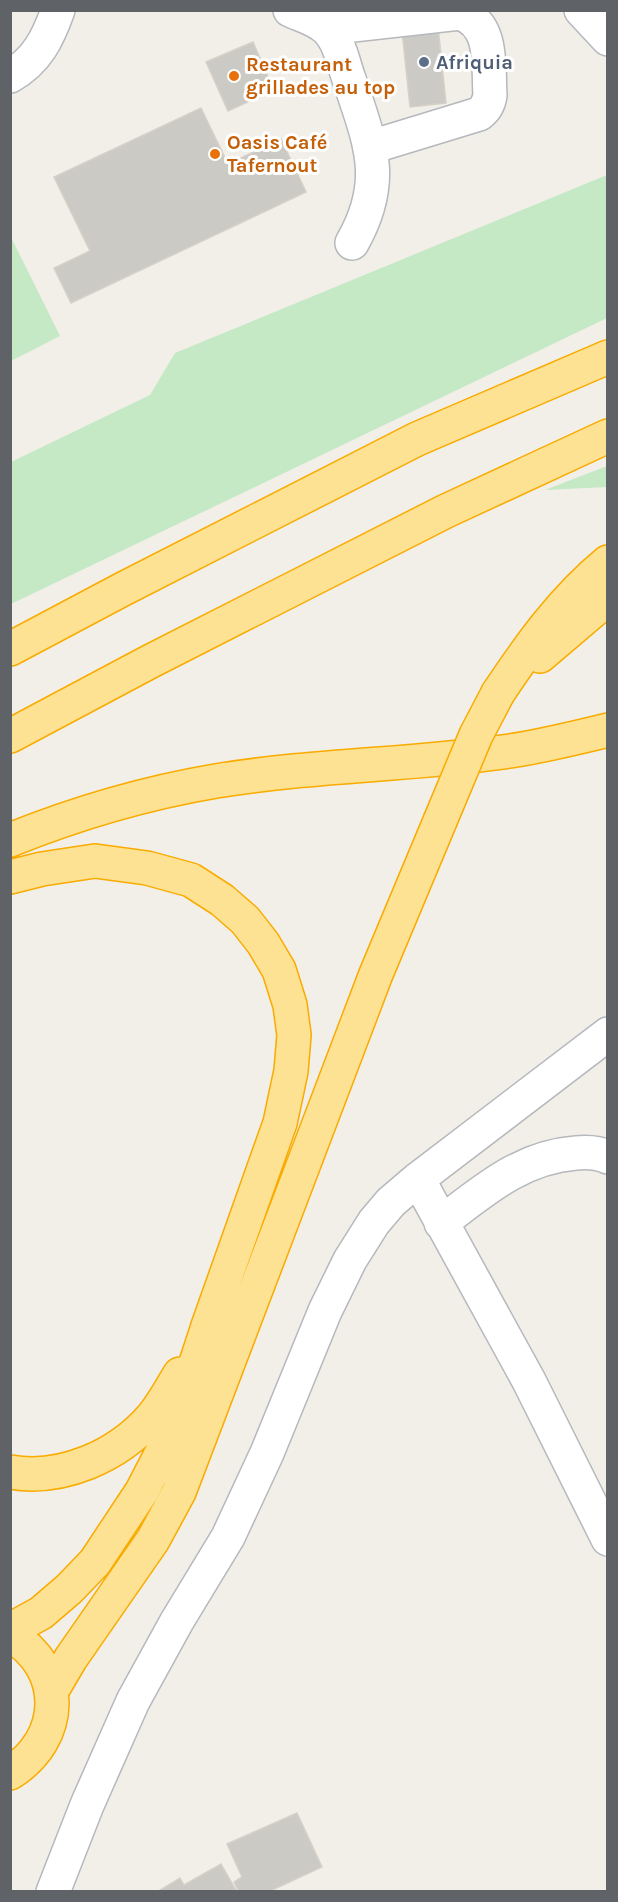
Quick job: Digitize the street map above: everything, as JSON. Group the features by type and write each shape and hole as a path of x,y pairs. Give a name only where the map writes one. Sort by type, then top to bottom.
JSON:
{"highway":[{"path":"10,649 417,439 608,357"},
{"path":"10,736 151,661 446,511 608,436"},
{"path":"51,1692 71,1658 153,1540 179,1492 376,974 476,735 498,693 528,648 557,611 608,562"},
{"path":"498,693 608,598"},
{"path":"10,840 92,810 152,794 217,781 304,770 509,751 608,730"},
{"path":"10,876 95,861 147,868 191,880 222,900 245,920 263,943 279,970 290,1005 294,1035 291,1071 280,1123 175,1427 141,1491 95,1562 41,1613 10,1630"},
{"path":"10,1472 43,1474 66,1470 92,1461 128,1440 152,1417 208,1326"},
{"path":"10,1635 23,1642 46,1673 51,1692 52,1710 49,1728 38,1749 14,1777"}],"street":[{"path":"10,76 26,66 37,55 46,41 58,10"},
{"path":"290,10 326,28 332,35 371,147 373,164 371,197 352,243"},
{"path":"581,10 608,39"},
{"path":"326,28 460,13 475,21 485,35 490,101 484,110 479,114 371,147"},
{"path":"53,1892 87,1805 133,1701 177,1621 228,1537 267,1453 320,1322 350,1260 391,1202 608,1034"},
{"path":"441,1223 500,1179 521,1167 552,1156 568,1154 594,1153 608,1157"},
{"path":"418,1179 529,1381 608,1539"}],"green space":[{"path":"607,175 607,318 11,604 11,462 150,395 175,353"},
{"path":"11,237 60,336 10,361"},
{"path":"607,466 607,487 545,490"}],"building":[{"path":"437,17 446,103 410,107 401,21"},
{"path":"253,42 274,90 228,111 206,62"},
{"path":"201,108 228,164 281,139 306,192 71,303 54,268 90,251 54,177"},
{"path":"297,1813 322,1867 268,1892 239,1892 234,1882 242,1877 227,1844"},
{"path":"221,1864 237,1892 157,1892 180,1878 184,1885"}],"place":[{"name":"Afriquia","path":"424,62"},
{"name":"Restaurant grillades au top","path":"234,76"},
{"name":"Oasis Café Tafernout","path":"215,154"}]}
